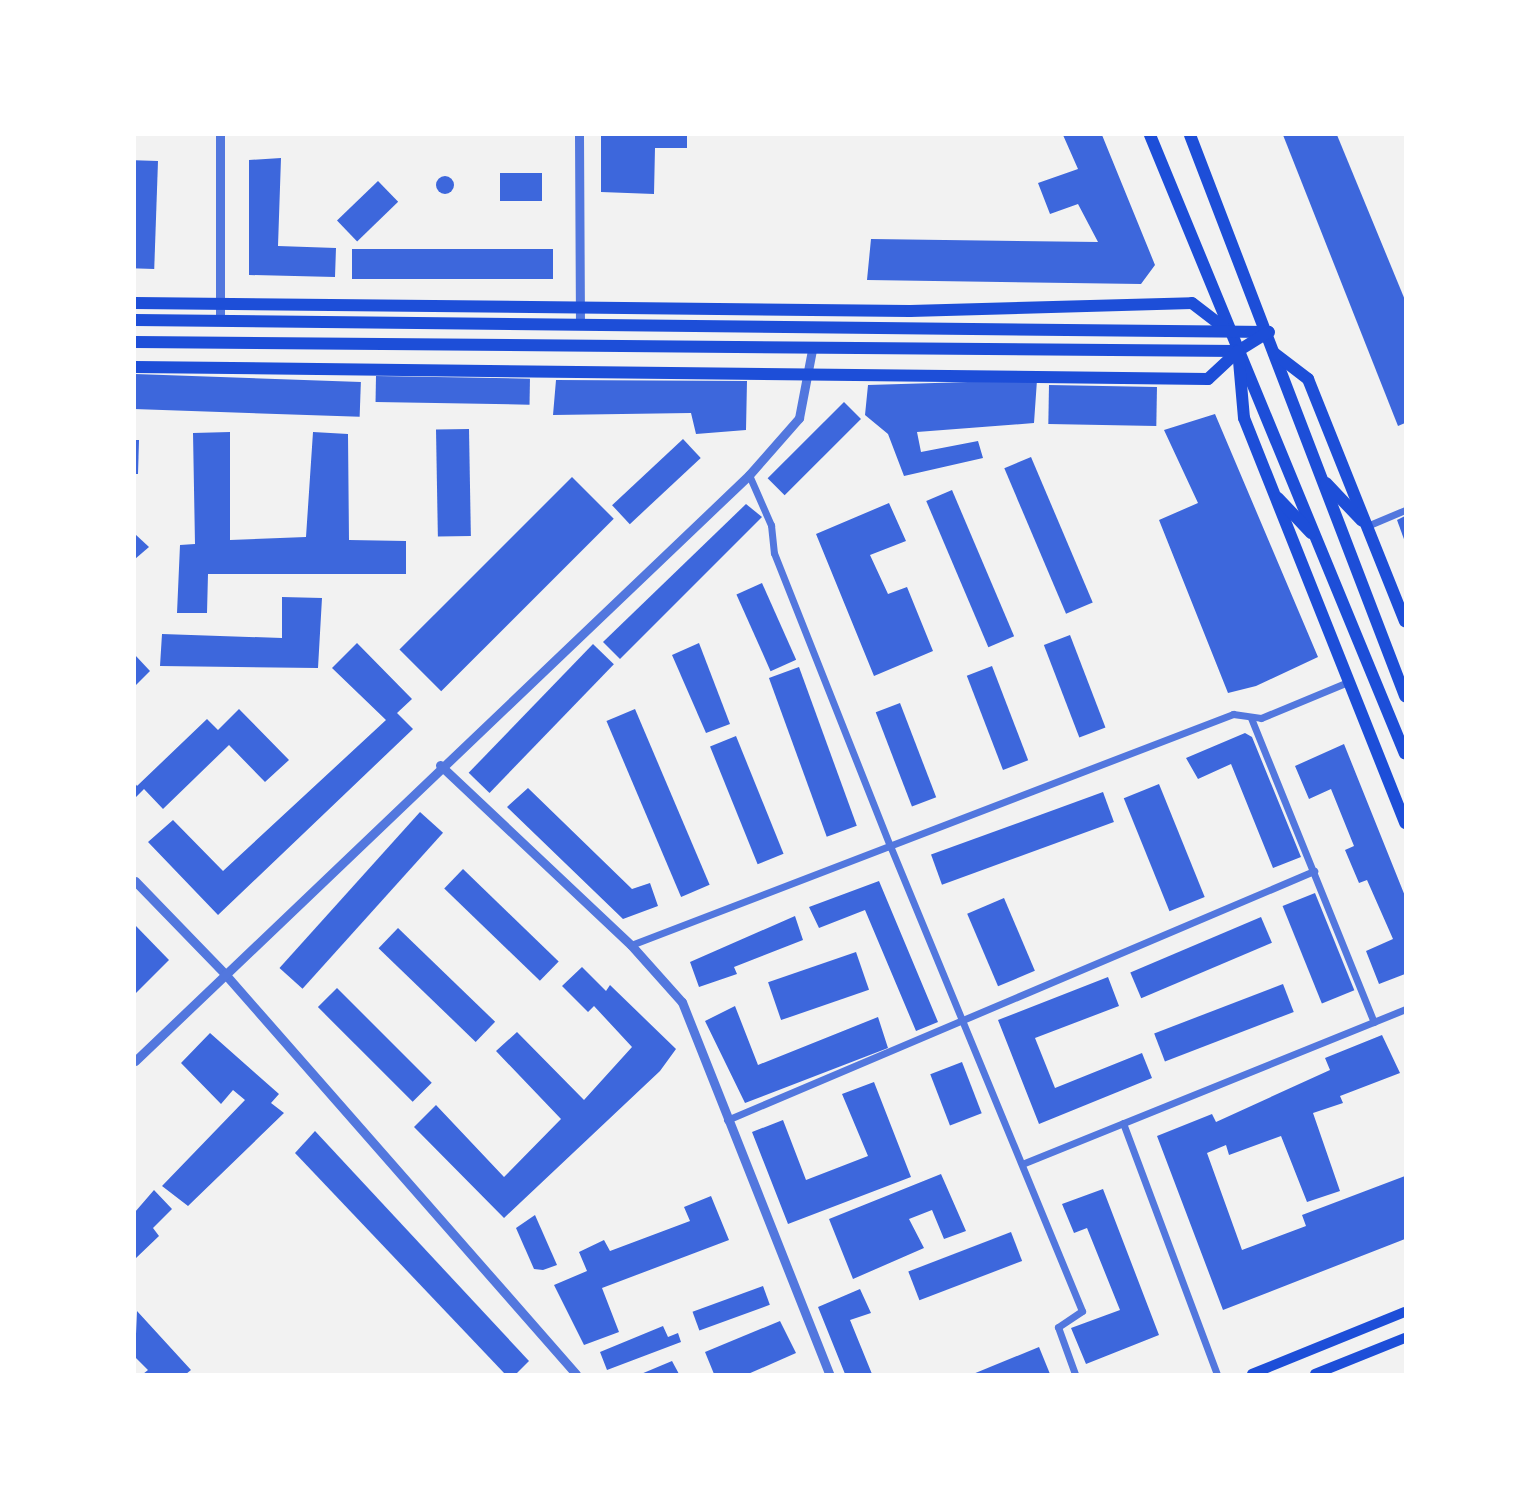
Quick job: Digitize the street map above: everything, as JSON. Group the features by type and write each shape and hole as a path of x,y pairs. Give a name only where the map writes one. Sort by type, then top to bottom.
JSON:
{"main road":[{"path":"1150,135 1227,330 1318,541 1405,754"},
{"path":"1190,135 1269,332 1274,353 1405,696"},
{"path":"135,303 910,311 1192,303 1227,330"},
{"path":"135,320 1269,332"},
{"path":"135,367 1208,379 1238,351 1269,332"},
{"path":"135,342 812,350 1238,351"},
{"path":"1238,351 1244,418 1405,823"},
{"path":"1274,353 1308,379 1405,621"},
{"path":"1322,478 1367,526"},
{"path":"1273,493 1318,541"},
{"path":"1252,1374 1405,1312"},
{"path":"1315,1374 1405,1339"}],"street":[{"path":"220,135 220,321"},
{"path":"579,135 580,325"},
{"path":"135,1061 440,765 749,475 799,418 812,350"},
{"path":"749,475 771,525 774,553 891,848 1082,1311 1058,1327 1075,1374"},
{"path":"1367,526 1405,510"},
{"path":"631,945 891,848 1233,714 1261,718 1348,682"},
{"path":"1251,718 1374,1022"},
{"path":"440,765 631,945 682,1002 829,1374"},
{"path":"727,1120 963,1023 1314,871"},
{"path":"135,881 225,974 576,1374"},
{"path":"1022,1164 1405,1009"},
{"path":"1123,1123 1217,1374"}],"building":[{"path":"601,135 687,135 687,148 655,148 654,194 601,192"},
{"path":"1063,135 1102,135 1155,265 1141,284 867,280 871,239 1098,242 1078,204 1050,214 1038,183 1078,169"},
{"path":"1283,135 1337,135 1405,300 1405,423 1398,426"},
{"path":"281,158 278,246 336,248 335,277 249,275 249,160"},
{"path":"135,160 158,161 154,269 135,268"},
{"path":"500,173 542,173 542,201 500,201"},
{"path":"445,176 451,179 454,185 451,191 445,194 439,191 436,185 439,179"},
{"path":"378,181 398,202 357,241 337,221"},
{"path":"352,249 553,249 553,279 352,279"},
{"path":"135,374 361,382 360,417 135,409"},
{"path":"376,376 530,379 530,405 376,402"},
{"path":"556,380 747,381 746,430 696,434 691,413 553,415"},
{"path":"1037,380 1034,423 917,432 921,452 978,441 983,458 904,476 888,434 865,415 868,385"},
{"path":"1049,385 1157,387 1156,426 1048,424"},
{"path":"844,402 861,419 785,495 768,478"},
{"path":"1215,414 1318,657 1256,686 1228,693 1159,520 1198,503 1164,430"},
{"path":"469,429 471,536 438,537 436,430"},
{"path":"230,432 230,540 306,537 313,432 348,434 349,540 406,541 406,574 208,574 207,613 177,613 180,545 195,544 193,433"},
{"path":"683,439 701,458 630,524 612,505"},
{"path":"135,440 139,440 138,474 135,474"},
{"path":"1031,457 1093,602 1066,614 1004,468"},
{"path":"572,477 614,519 441,691 399,650"},
{"path":"952,490 1014,636 988,647 926,501"},
{"path":"889,503 906,541 870,555 888,594 907,587 933,651 874,676 816,534"},
{"path":"746,504 762,517 620,659 603,642"},
{"path":"1405,516 1405,542 1397,520"},
{"path":"135,534 149,547 135,559"},
{"path":"762,583 796,660 771,671 736,594"},
{"path":"282,597 322,598 318,668 160,666 162,634 282,638"},
{"path":"1070,635 1105,727 1079,737 1044,645"},
{"path":"357,643 412,699 397,713 413,729 218,915 148,842 173,820 223,871 386,720 332,668"},
{"path":"699,643 730,724 706,733 672,655"},
{"path":"593,644 614,664 490,793 469,773"},
{"path":"135,655 150,671 135,686"},
{"path":"992,666 1028,760 1003,770 967,676"},
{"path":"799,667 857,826 827,837 769,678"},
{"path":"900,703 936,797 912,807 876,712"},
{"path":"239,709 289,760 265,782 229,745 163,809 144,789 135,798 135,783 137,786 207,719 218,730"},
{"path":"635,709 710,885 681,897 606,721"},
{"path":"1245,733 1252,737 1301,857 1273,868 1231,764 1198,779 1186,758"},
{"path":"736,736 784,854 758,864 710,746"},
{"path":"1344,744 1405,896 1405,974 1379,984 1366,951 1393,939 1367,880 1359,883 1345,850 1354,846 1331,789 1309,799 1295,766"},
{"path":"1159,784 1205,897 1169,911 1124,798"},
{"path":"528,788 632,889 650,883 658,906 623,919 507,807"},
{"path":"1103,792 1114,822 942,885 931,855"},
{"path":"420,812 443,833 303,989 279,968"},
{"path":"463,869 559,961 540,981 444,888"},
{"path":"879,881 938,1022 916,1031 865,910 819,928 809,907"},
{"path":"1315,893 1354,990 1322,1003 1283,906"},
{"path":"1004,898 1035,971 998,986 967,914"},
{"path":"795,916 803,940 734,967 737,974 699,987 690,962"},
{"path":"1261,917 1272,943 1141,998 1130,972"},
{"path":"135,925 169,960 135,994"},
{"path":"398,928 495,1022 476,1042 379,948"},
{"path":"856,952 869,990 781,1020 768,982"},
{"path":"582,967 606,991 610,985 676,1049 660,1071 504,1218 414,1127 436,1105 504,1177 561,1119 496,1051 517,1032 584,1100 632,1047 594,1006 588,1012 562,986"},
{"path":"1108,977 1119,1006 1035,1038 1055,1088 1142,1053 1152,1078 1039,1124 998,1020"},
{"path":"1283,984 1294,1012 1165,1061 1154,1033"},
{"path":"337,988 432,1083 413,1102 318,1007"},
{"path":"735,1006 758,1065 878,1017 888,1048 745,1103 705,1021"},
{"path":"210,1033 279,1094 271,1103 284,1113 188,1206 162,1186 245,1100 233,1090 221,1104 181,1063"},
{"path":"1382,1035 1400,1073 1340,1096 1343,1103 1313,1113 1340,1191 1307,1202 1281,1136 1229,1155 1226,1145 1207,1153 1242,1250 1306,1226 1302,1215 1405,1176 1405,1239 1223,1310 1157,1136 1212,1114 1216,1122 1330,1070 1325,1058"},
{"path":"962,1062 982,1113 950,1126 930,1074"},
{"path":"874,1082 911,1177 788,1224 752,1132 783,1120 806,1180 868,1156 842,1094"},
{"path":"315,1131 529,1361 516,1374 505,1374 295,1153"},
{"path":"941,1174 966,1231 944,1239 932,1210 909,1219 924,1248 853,1279 829,1219"},
{"path":"1103,1189 1159,1335 1086,1364 1071,1328 1120,1310 1087,1228 1074,1233 1062,1204"},
{"path":"154,1190 172,1209 153,1228 159,1236 135,1259 135,1212"},
{"path":"711,1196 729,1240 602,1288 619,1332 584,1345 554,1285 587,1271 579,1252 604,1240 610,1251 690,1221 684,1207"},
{"path":"535,1215 557,1265 543,1270 534,1269 516,1228"},
{"path":"1011,1232 1022,1261 919,1300 908,1271"},
{"path":"763,1286 770,1305 699,1330 693,1312"},
{"path":"860,1289 871,1313 850,1320 872,1374 845,1374 818,1307"},
{"path":"137,1311 191,1370 186,1374 143,1374 148,1370 135,1357"},
{"path":"780,1321 796,1353 748,1374 714,1374 705,1352"},
{"path":"663,1326 668,1337 678,1333 681,1342 607,1370 600,1352"},
{"path":"1039,1347 1050,1374 973,1374"},
{"path":"672,1361 679,1374 641,1374"}]}
